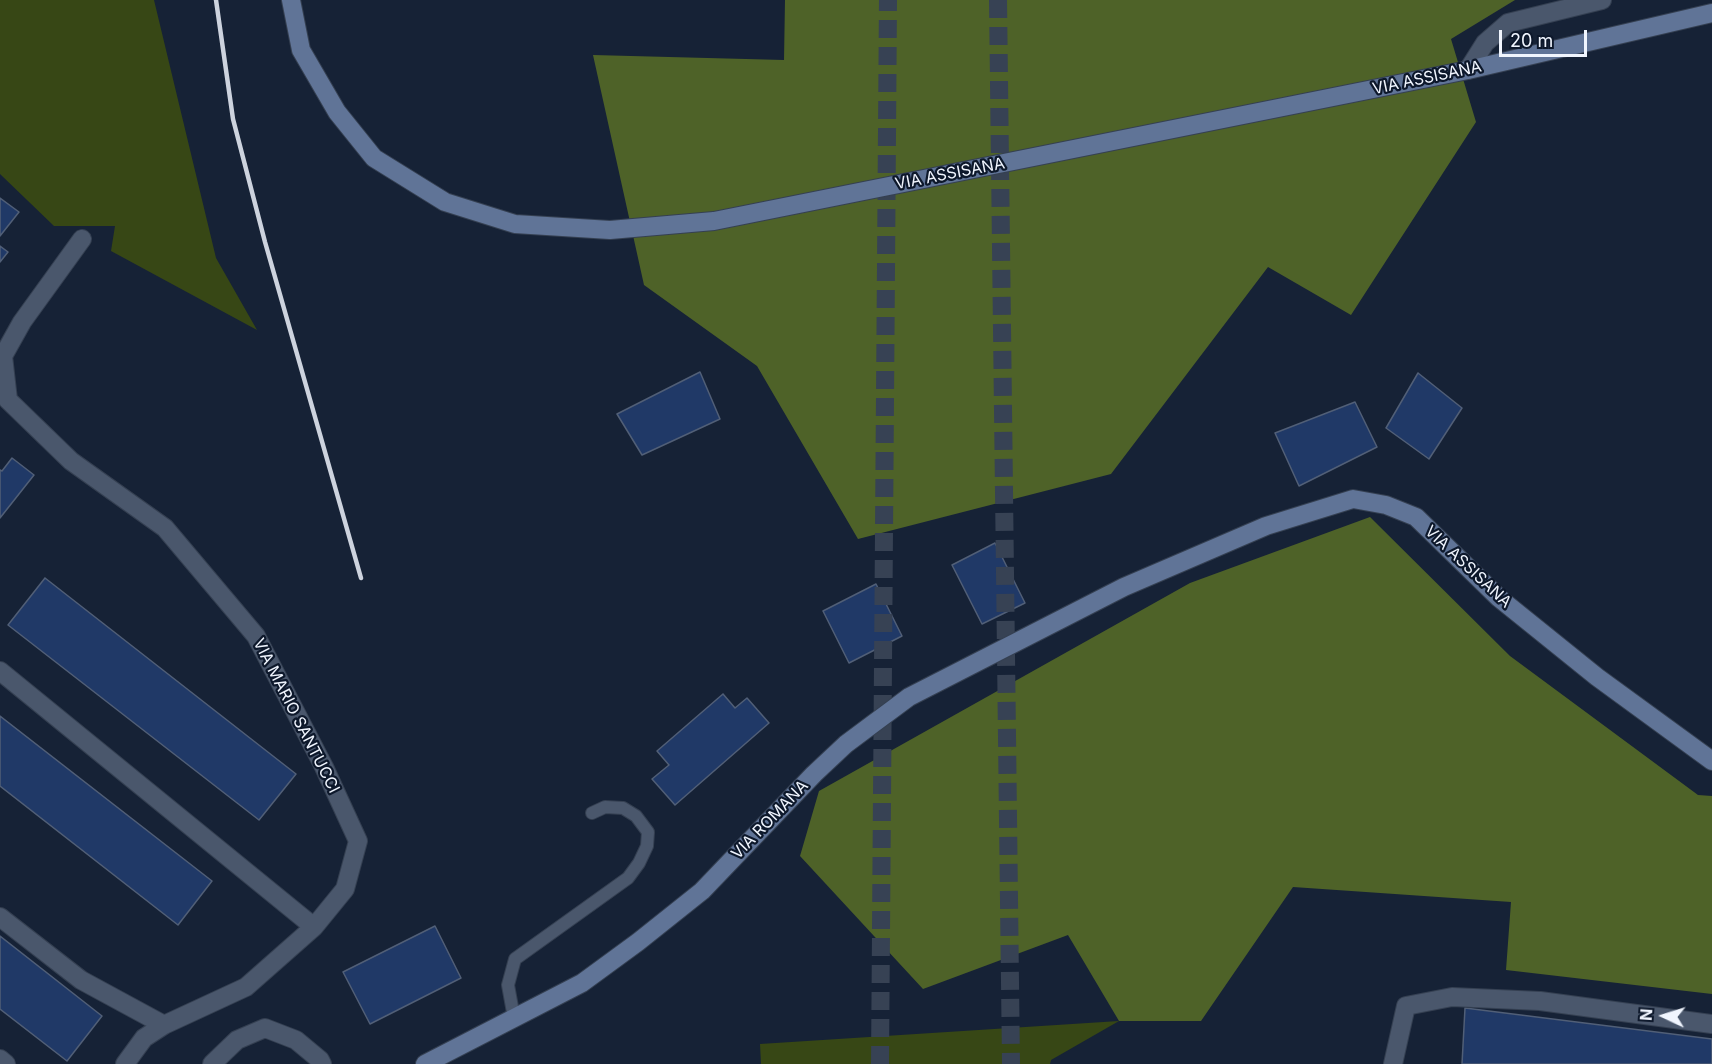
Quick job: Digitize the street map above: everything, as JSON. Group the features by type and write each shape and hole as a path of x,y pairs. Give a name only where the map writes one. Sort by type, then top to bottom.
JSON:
{"main road":[{"name":"VIA ASSISANA","path":"291,0 301,50 337,112 374,158 445,202 515,224 610,230 714,220 1468,70 1712,13"},
{"name":"VIA ASSISANA","path":"1124,587 1266,526 1353,499 1386,504 1416,517 1498,598 1597,677 1712,761"},
{"name":"VIA ROMANA","path":"425,1064 582,982 638,942 702,891 806,782 846,744 900,704 1124,587"}],"street":[{"path":"1468,70 1485,43 1508,23 1602,0"},
{"name":"VIA MARIO SANTUCCI","path":"82,239 22,322 3,356 8,400 71,461 165,528 256,636 324,767 358,841 345,889 314,927 246,987 164,1025 144,1038 125,1064"},
{"path":"0,671 314,927"},
{"path":"0,917 81,980 164,1025"},
{"path":"1393,1064 1406,1006 1452,998 1540,1001 1712,1024"},
{"path":"212,1064 237,1040 266,1028 297,1040 321,1060 322,1064"},
{"path":"0,1059 6,1064"}],"lane":[{"path":"514,1018 508,985 515,959 628,878 639,863 647,846 648,832 630,812 623,808 605,807 592,813"}],"green space":[{"path":"0,0 154,0 216,258 257,330 111,251 115,226 54,226 0,174"},
{"path":"785,0 1515,0 1451,39 1476,122 1351,315 1268,267 1111,474 858,539 757,366 644,285 593,55 784,60"},
{"path":"1370,517 1510,656 1698,795 1712,796 1712,994 1506,970 1511,902 1293,887 1201,1021 1119,1021 1068,935 923,989 800,856 819,791 1190,583"},
{"path":"1119,1021 1051,1060 1050,1064 761,1064 760,1044"}],"building":[{"path":"0,198 19,212 0,236"},
{"path":"0,246 8,252 0,262"},
{"path":"700,372 720,419 642,455 617,414"},
{"path":"1418,373 1462,408 1429,459 1386,428"},
{"path":"1355,402 1377,447 1299,486 1275,433"},
{"path":"12,458 34,475 0,518 0,470 2,471"},
{"path":"995,543 1025,603 982,624 952,565"},
{"path":"45,578 296,774 259,820 8,625"},
{"path":"876,584 902,636 849,663 823,611"},
{"path":"723,694 735,708 747,698 769,723 675,805 652,779 669,765 657,751"},
{"path":"0,716 212,881 178,925 0,786"},
{"path":"435,926 461,978 370,1024 343,972"},
{"path":"0,936 102,1016 67,1061 0,1009"},
{"path":"1465,1008 1712,1039 1712,1064 1462,1064"}],"tunnel":[{"path":"880,1064 888,0"},
{"path":"998,0 1011,1064"}],"railway":[{"path":"216,0 233,119 265,242 361,578"}]}
